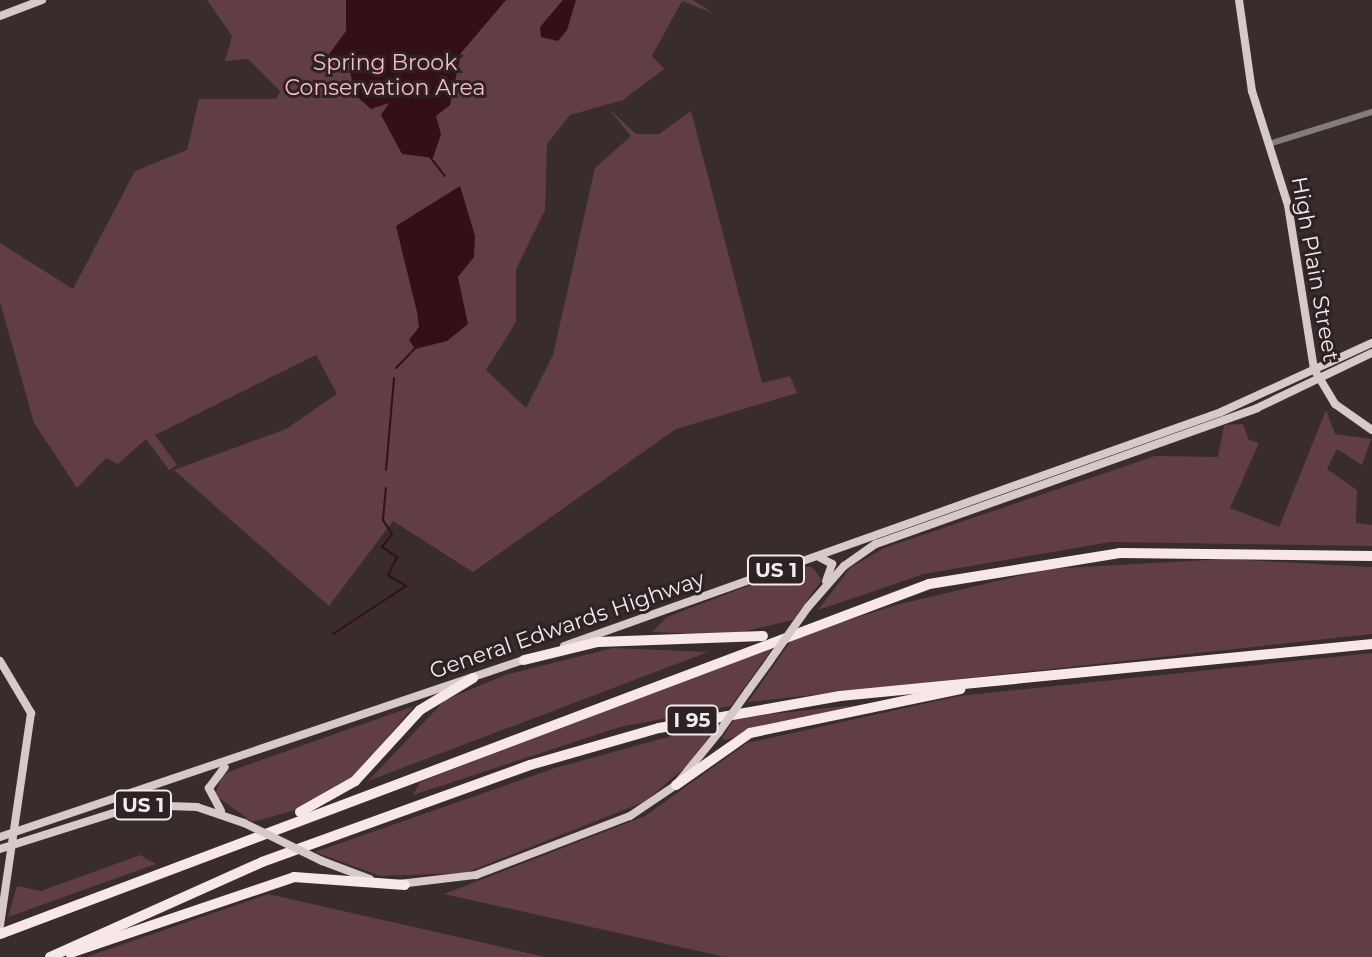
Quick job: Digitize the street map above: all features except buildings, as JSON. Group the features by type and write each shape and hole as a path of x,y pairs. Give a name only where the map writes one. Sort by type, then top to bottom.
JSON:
{"highway":[{"name":"I 95","path":"0,934 793,631 929,584 1070,557 1188,550 1372,556"},
{"path":"524,660 601,642 719,643 793,631"},
{"name":"I 95","path":"50,957 230,874 594,745 749,709 996,680 1372,644"},
{"path":"256,835 353,783 422,707 473,678"},
{"path":"676,785 723,747 757,731 996,680"},
{"path":"57,957 294,877 405,885"}],"main road":[{"path":"0,16 42,0"},
{"name":"High Plain Street","path":"1239,0 1269,144 1288,205 1317,376 1335,404 1372,430"},
{"name":"US 1","path":"1317,376 1372,343"},
{"name":"US 1","path":"0,849 139,805 228,816 322,861 405,885 490,871 630,816 676,785 719,732 817,595 876,544 1161,442 1372,353"},
{"name":"General Edwards Highway","path":"0,837 473,678 1317,376"},
{"path":"812,557 832,566 817,595"},
{"path":"0,661 31,713 0,926"},
{"path":"228,816 212,800 212,779 258,752"}],"street":[{"path":"1269,144 1372,112"}],"green space":[{"name":"Spring Brook Conservation Area","path":"207,0 693,0 713,13 682,1 652,56 664,69 623,100 570,115 547,144 545,210 516,269 516,322 486,370 526,408 553,355 595,168 631,136 608,108 636,134 659,134 691,111 762,383 790,376 797,393 676,429 473,572 393,521 329,606 174,470 286,429 337,394 316,355 155,435 177,465 169,470 146,439 118,464 106,458 77,488 34,423 0,302 0,243 73,289 135,171 187,150 199,99 276,99 280,91 248,59 225,61 232,36"},
{"path":"1326,410 1335,434 1371,439 1362,465 1337,449 1327,469 1357,490 1356,523 1372,525 1372,546 1110,542 924,574 818,610 850,568 884,548 1155,456 1218,457 1224,425 1243,424 1249,440 1259,443 1230,508 1279,527"},
{"path":"1225,559 1372,567 1372,634 748,702 793,638 896,605 1047,569"},
{"path":"800,566 812,567 822,580 793,620 729,635 652,632 667,617"},
{"path":"774,646 731,706 620,727 413,795 420,782"},
{"path":"613,648 708,652 368,781 445,700 505,675"},
{"path":"1372,653 1372,957 725,957 444,894 645,816 747,743 959,696"},
{"path":"855,705 725,740 722,738 735,718"},
{"path":"414,706 354,777 296,810 252,822 215,795 222,776 233,770"},
{"path":"719,723 688,765 644,802 465,873 380,876 315,852 555,768"},
{"path":"140,855 156,864 8,917 17,886 41,891"},
{"path":"268,894 546,957 86,957"}],"shaded area":[{"path":"346,0 506,0 461,53 450,105 436,116 441,134 433,158 402,154 381,115 389,103 371,109 355,95 349,67 360,55 327,57 346,31"},
{"path":"563,0 576,0 567,30 558,41 541,37 540,27"},
{"path":"460,186 475,236 474,257 458,277 468,324 447,341 415,349 409,340 419,327 417,312 396,226"}],"waterway":[{"path":"430,157 445,176"},
{"path":"396,368 415,348"},
{"path":"386,470 394,378"},
{"path":"333,634 406,586 388,575 397,557 382,547 392,534 383,520 386,488"}]}
